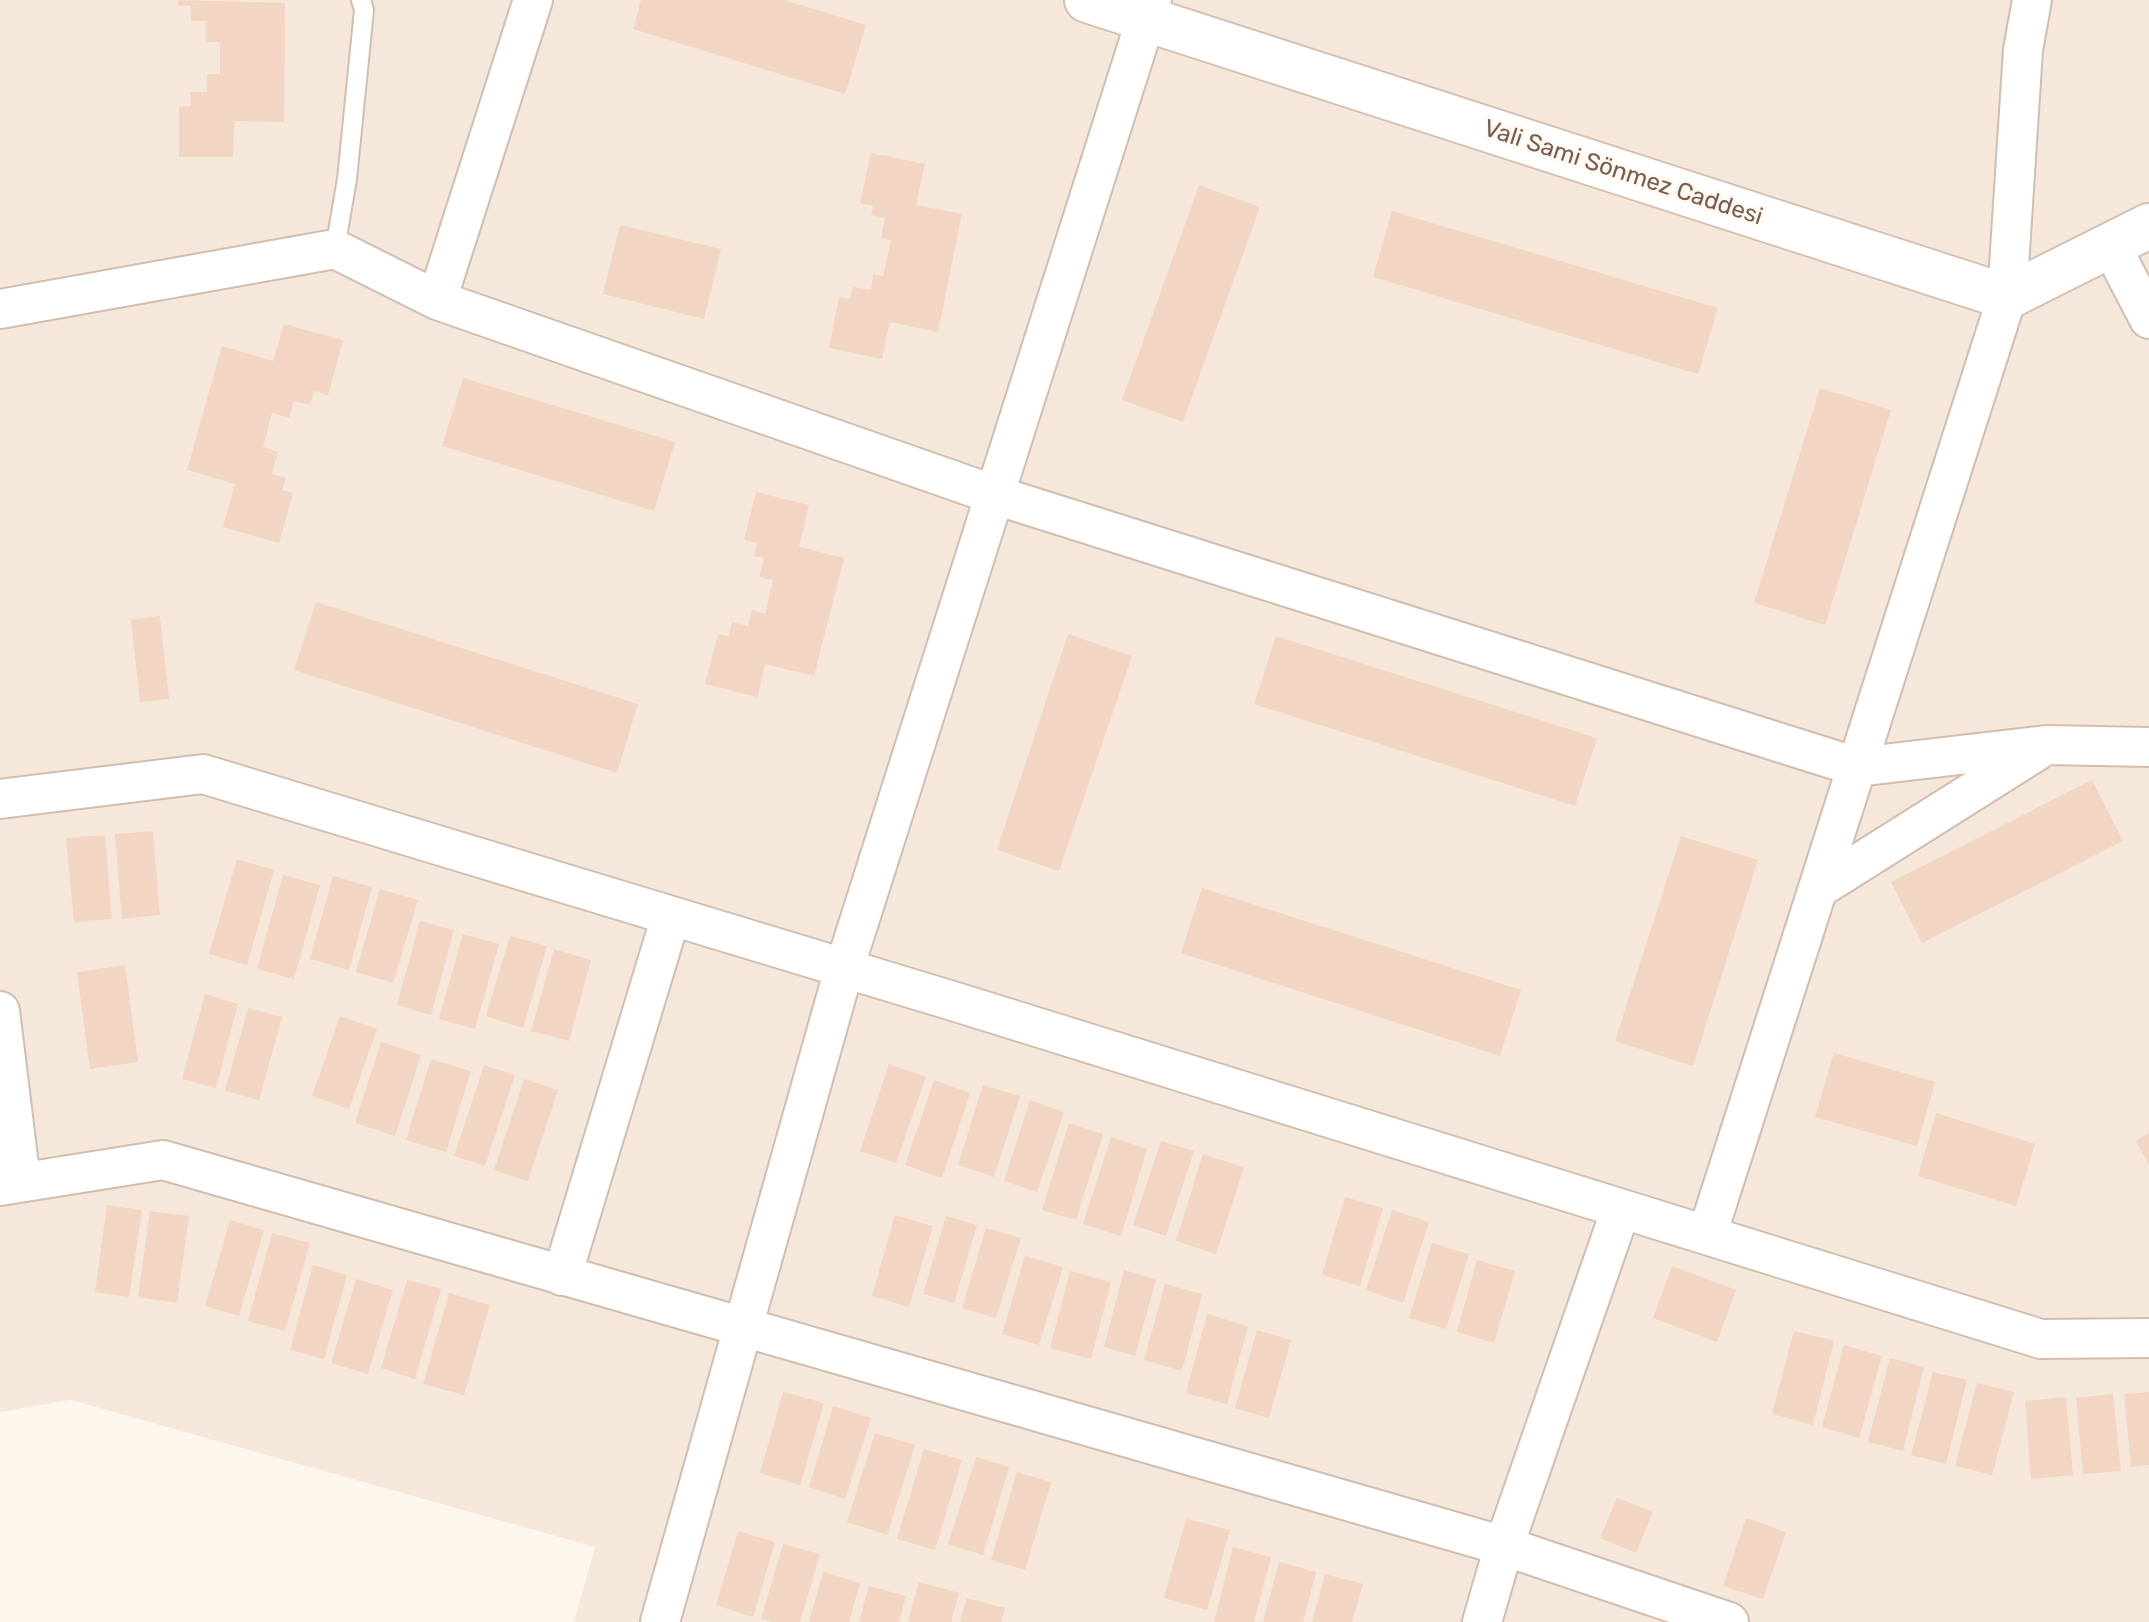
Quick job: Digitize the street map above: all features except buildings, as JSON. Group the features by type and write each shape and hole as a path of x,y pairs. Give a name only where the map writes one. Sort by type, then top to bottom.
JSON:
{"main road":[{"name":"Vali Sami Sönmez Caddesi","path":"1087,0 1149,10 2007,297"},
{"path":"2007,297 2149,226"}],"street":[{"path":"437,300 533,0"},
{"path":"1707,1235 2007,297 2023,50 2032,0"},
{"path":"660,1622 844,969 1149,10"},
{"path":"2111,246 2149,319"},
{"path":"0,309 335,249 437,300 995,495 1857,767 2046,745 2149,747"},
{"path":"1818,889 2046,745"},
{"path":"0,799 203,774 2041,1339 2149,1338"},
{"path":"562,1276 671,916"},
{"path":"0,1011 10,1184 163,1160 1504,1546 1729,1622"},
{"path":"1482,1622 1504,1546 1621,1209"}],"lane":[{"path":"335,249 347,179 364,10 361,0"}],"shaded area":[{"path":"0,0 2149,0 2149,1622 574,1622 595,1547 71,1400 0,1412"}]}
